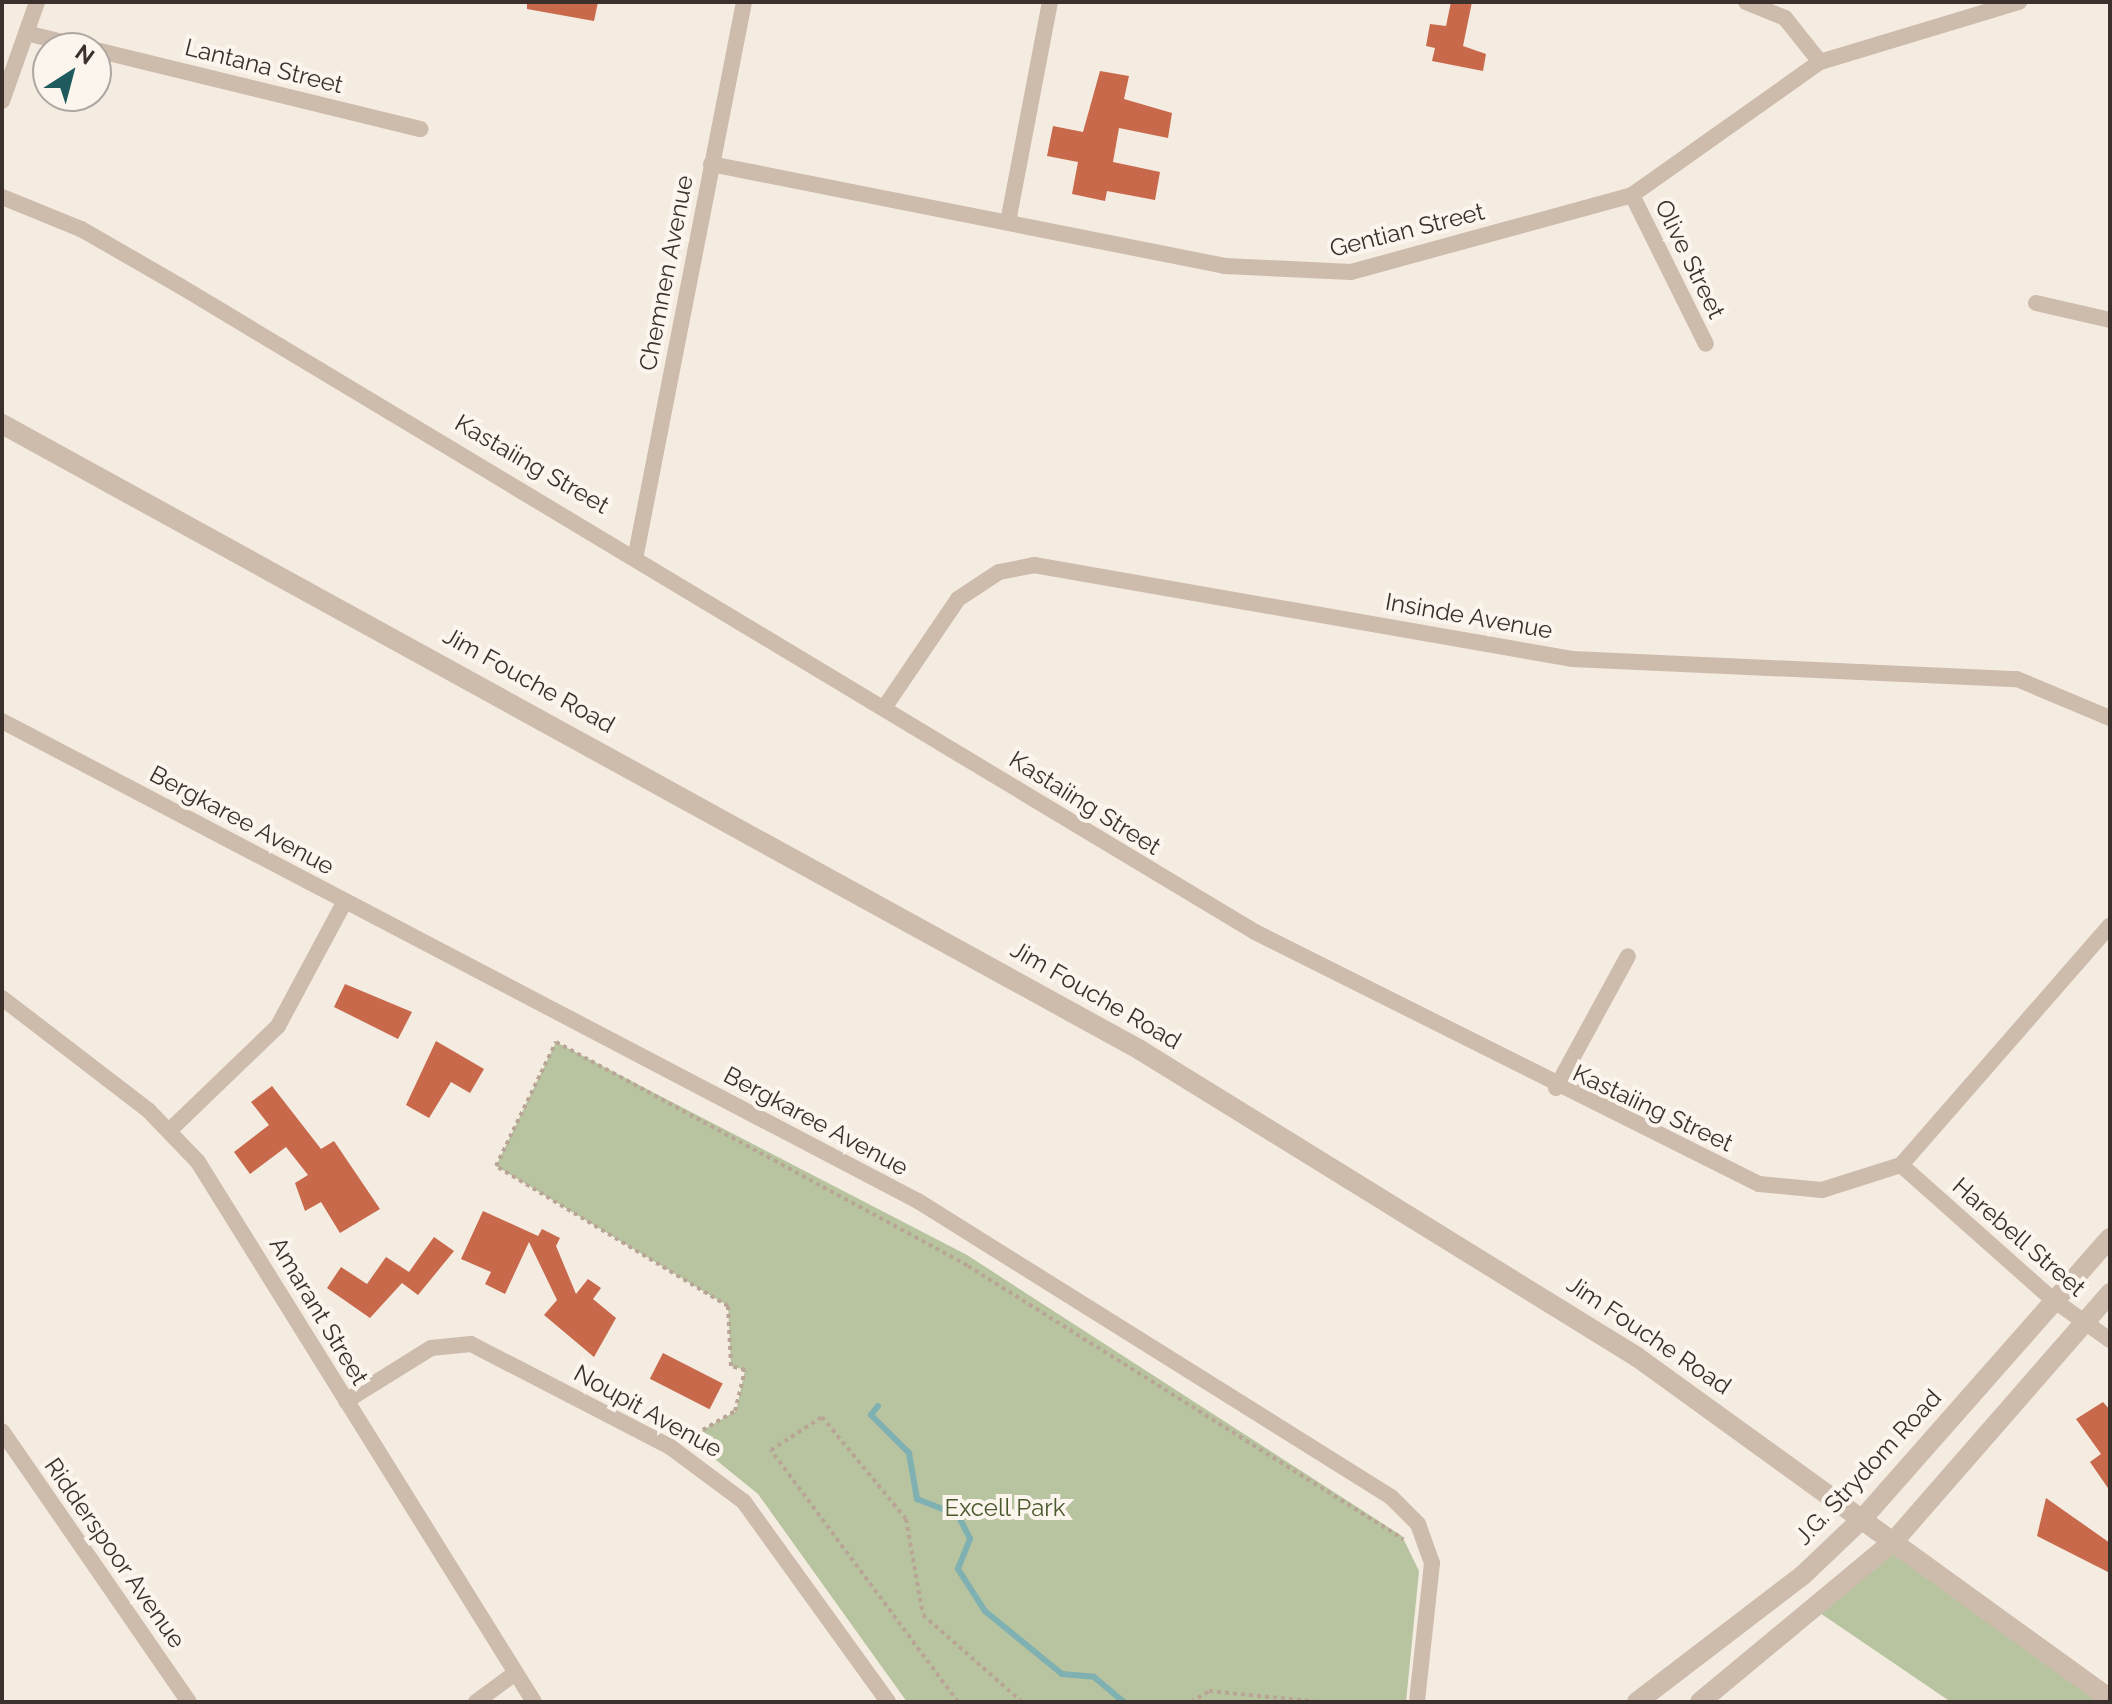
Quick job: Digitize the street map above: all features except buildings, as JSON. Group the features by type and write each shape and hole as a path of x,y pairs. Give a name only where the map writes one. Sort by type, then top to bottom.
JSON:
{"street":[{"path":"2,101 30,34 37,2"},
{"name":"Chemnen Avenue","path":"636,554 744,2"},
{"path":"1008,222 1050,2"},
{"path":"1746,2 1785,18 1820,62"},
{"name":"Gentian Street","path":"711,164 1225,266 1322,274 1632,195 1820,62 2016,2"},
{"name":"Lantana Street","path":"112,54 421,129"},
{"name":"Olive Street","path":"1632,195 1706,344"},
{"name":"Kastaiing Street","path":"2,197 81,229 636,554 1228,917 1556,1088 1783,1190 1822,1190 1901,1165"},
{"path":"2036,303 2110,320"},
{"name":"Jim Fouche Road","path":"2,424 1056,1000 1586,1323 1864,1517 2110,1699"},
{"name":"Insinde Avenue","path":"884,708 958,599 999,572 1034,565 1572,659 2017,679 2110,718"},
{"name":"Bergkaree Avenue","path":"2,721 918,1201 1391,1497 1418,1524 1432,1563 1417,1702"},
{"path":"170,1130 278,1026 345,901"},
{"path":"1901,1165 2110,925"},
{"path":"1556,1088 1628,956"},
{"name":"Amarant Street","path":"2,998 170,1130 214,1184 534,1702"},
{"name":"Harebell Street","path":"1901,1165 2052,1299 2084,1325 2110,1340"},
{"name":"J.G. Strydom Road","path":"1637,1702 1802,1576 1864,1517 2052,1299 2110,1238"},
{"path":"1700,1702 1894,1541 2110,1293"},
{"name":"Noupit Avenue","path":"346,1401 431,1348 471,1344 669,1446 744,1502 888,1702"},
{"name":"Ridderspoor Avenue","path":"2,1431 189,1702"},
{"path":"476,1702 514,1674"}],"path":[{"path":"689,1438 735,1411 745,1370 731,1366 728,1306 496,1166 556,1042 968,1266 1401,1536 1407,1549"},
{"path":"958,1702 771,1450 822,1417 906,1519 923,1615 1022,1702"},
{"path":"1191,1702 1209,1691 1322,1702"}],"green space":[{"name":"Excell Park","path":"556,1042 967,1255 1402,1536 1419,1571 1406,1702 907,1702 758,1494 689,1438 736,1411 745,1370 731,1366 728,1306 496,1166"},
{"path":"1894,1542 2110,1702 1951,1702 1817,1611"}],"waterway":[{"path":"878,1406 871,1415 909,1453 917,1499 958,1515 970,1539 958,1569 985,1611 1062,1674 1094,1677 1124,1702"}]}
